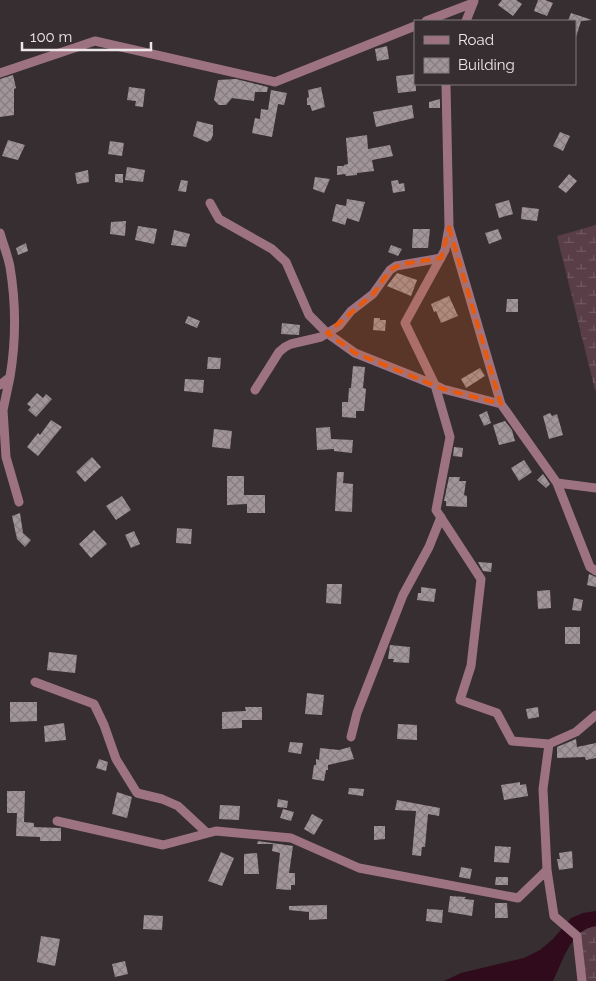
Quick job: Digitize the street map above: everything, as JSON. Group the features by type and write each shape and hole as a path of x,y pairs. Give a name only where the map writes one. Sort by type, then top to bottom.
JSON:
{"street":[{"path":"428,20 474,1"},
{"path":"466,20 474,1"},
{"path":"0,72 95,41 274,82 414,26"},
{"path":"446,85 449,227 445,250 405,323 435,385 450,437 436,510 481,579 471,666 460,700 497,712 512,742 549,744 576,732 596,716"},
{"path":"210,203 219,219 272,249 286,262 308,316 355,354 443,389 501,404"},
{"path":"449,227 501,404 557,483 590,567 596,571"},
{"path":"0,233 10,266 14,319 14,352 3,410 6,457 19,502"},
{"path":"255,390 284,347 320,337 339,326 351,311 373,294 390,270 396,266 440,258"},
{"path":"0,385 10,377"},
{"path":"557,483 596,488"},
{"path":"351,737 357,714 403,595 429,547 441,517"},
{"path":"35,682 94,704 104,724 116,759 137,794 162,799 178,806 207,833"},
{"path":"549,744 543,789 547,870 554,916 577,936 582,981"},
{"path":"57,821 163,845 216,831 291,838 359,868 518,898 547,870"}],"highlighted area":[{"path":"449,227 501,404 443,389 355,353 327,333 373,294 390,270 401,264 441,258"}],"green space":[{"path":"596,225 596,390 595,390 557,236"},
{"path":"596,926 596,981 586,981 582,939 579,932"}],"shaded area":[{"path":"596,911 596,926 587,928 574,939 553,981 444,981 461,973 524,958 540,950 553,939 571,918 583,913"}],"building":[{"path":"502,0 516,0 522,4 513,16 498,5"},
{"path":"538,0 553,3 547,16 534,11"},
{"path":"571,13 592,20 581,21 576,37 576,20 568,20"},
{"path":"387,46 389,59 377,61 375,49"},
{"path":"414,74 416,91 398,93 396,76"},
{"path":"13,75 16,88 14,89 14,115 0,117 0,79"},
{"path":"236,79 268,87 267,92 255,92 254,101 232,98 226,105 219,105 214,100 218,80"},
{"path":"129,87 145,89 143,107 135,106 136,101 127,100"},
{"path":"321,87 325,107 312,111 310,105 307,105 308,90"},
{"path":"271,90 287,93 284,105 278,104 272,137 252,133 255,118 260,119 261,109 268,110"},
{"path":"440,99 440,108 429,108 429,102"},
{"path":"412,105 414,118 376,127 373,112"},
{"path":"197,121 213,125 211,140 207,142 193,136"},
{"path":"560,132 570,136 563,151 553,146"},
{"path":"367,135 368,149 390,145 393,156 372,160 374,171 357,173 357,175 337,175 337,166 348,164 346,138"},
{"path":"8,140 25,145 18,160 2,156"},
{"path":"110,141 124,143 122,156 108,154"},
{"path":"127,167 145,170 143,182 125,180"},
{"path":"88,170 89,182 77,184 75,173"},
{"path":"115,174 123,174 123,183 115,182"},
{"path":"569,174 577,181 566,193 558,187"},
{"path":"315,177 330,179 324,193 313,189"},
{"path":"181,180 188,181 186,192 178,191"},
{"path":"398,180 399,184 404,183 405,191 393,193 391,181"},
{"path":"347,199 365,202 359,222 347,218 345,225 332,221 336,204 346,206"},
{"path":"509,200 513,214 499,218 495,204"},
{"path":"522,207 539,209 537,221 521,219"},
{"path":"126,221 125,236 110,234 111,222"},
{"path":"138,226 157,229 154,244 135,240"},
{"path":"413,229 430,229 428,248 412,248"},
{"path":"498,229 502,239 489,244 485,233"},
{"path":"174,230 190,234 186,247 171,245"},
{"path":"26,243 28,251 18,255 16,248"},
{"path":"391,245 402,249 398,256 388,252"},
{"path":"397,273 417,280 411,296 387,286"},
{"path":"449,296 458,316 441,323 431,304"},
{"path":"507,299 518,299 518,312 506,312"},
{"path":"188,316 200,321 197,328 185,323"},
{"path":"374,318 386,320 385,331 373,330"},
{"path":"282,323 300,325 299,335 281,334"},
{"path":"208,357 221,358 220,369 207,369"},
{"path":"353,366 365,367 363,388 366,389 364,411 356,411 356,418 342,417 342,402 348,402"},
{"path":"480,368 485,376 466,388 461,379"},
{"path":"185,379 204,380 203,393 184,391"},
{"path":"37,393 43,398 46,394 52,399 36,417 28,410 31,407 27,404"},
{"path":"487,411 491,423 484,426 479,415"},
{"path":"550,413 552,416 557,414 563,435 549,439 543,416"},
{"path":"51,420 62,427 38,456 27,447 38,433 40,435"},
{"path":"505,421 512,430 515,441 499,445 493,425"},
{"path":"330,427 331,439 353,440 352,453 334,451 334,449 317,450 316,428"},
{"path":"214,429 232,431 230,449 212,447"},
{"path":"454,447 463,448 462,457 453,456"},
{"path":"92,457 101,467 85,482 76,472"},
{"path":"524,460 532,472 519,481 511,468"},
{"path":"337,472 344,472 343,483 353,484 352,512 335,511"},
{"path":"543,474 550,484 546,488 537,480"},
{"path":"227,476 244,476 244,495 265,495 265,513 247,513 247,504 227,505"},
{"path":"449,477 460,477 459,481 466,481 464,495 467,496 467,507 446,506 446,501 444,501"},
{"path":"122,496 131,510 116,520 106,506"},
{"path":"20,513 23,533 31,540 25,547 17,539 12,516"},
{"path":"177,528 192,529 191,544 176,543"},
{"path":"94,530 107,544 91,558 79,544"},
{"path":"134,531 140,544 131,548 125,535"},
{"path":"478,562 492,563 491,572 483,571"},
{"path":"589,574 596,577 596,587 587,585"},
{"path":"327,584 342,584 341,604 326,603"},
{"path":"421,587 436,589 434,602 417,600 418,593 421,593"},
{"path":"550,590 551,608 538,609 537,591"},
{"path":"574,598 583,600 581,611 572,610"},
{"path":"565,627 580,627 580,644 565,644"},
{"path":"390,645 410,647 409,663 393,662 394,659 388,659"},
{"path":"49,652 77,655 75,673 47,670"},
{"path":"307,693 324,695 322,715 305,714"},
{"path":"10,702 37,702 37,721 10,722"},
{"path":"245,707 262,707 262,720 242,720 242,728 222,729 222,712 246,711"},
{"path":"538,707 539,717 528,719 526,709"},
{"path":"64,723 66,740 45,742 44,726"},
{"path":"398,724 417,725 417,740 397,739"},
{"path":"576,739 577,747 596,743 596,758 586,760 585,757 557,758 557,747"},
{"path":"290,742 303,743 301,754 288,752"},
{"path":"350,747 354,759 328,765 324,781 312,779 316,759 319,760 320,748 339,750"},
{"path":"99,759 108,762 106,771 96,768"},
{"path":"520,782 520,785 526,784 528,796 504,800 501,785"},
{"path":"349,788 364,789 363,796 348,794"},
{"path":"7,791 25,791 24,822 34,823 34,827 61,828 61,841 40,841 40,837 16,836 17,813 7,813"},
{"path":"117,792 132,797 127,818 112,814"},
{"path":"278,799 288,801 287,808 277,807"},
{"path":"397,800 440,808 439,816 428,814 425,847 422,847 421,856 412,855 416,811 395,810"},
{"path":"220,805 240,806 239,820 219,819"},
{"path":"283,809 294,812 291,821 280,818"},
{"path":"312,814 323,820 314,835 304,829"},
{"path":"374,826 385,826 385,839 374,840"},
{"path":"258,841 293,846 289,873 295,873 295,885 291,885 291,890 276,889 280,853 272,851 273,844 257,844"},
{"path":"495,846 511,847 509,863 494,862"},
{"path":"572,851 573,868 559,870 557,859 560,859 559,853"},
{"path":"221,852 234,858 222,886 208,881"},
{"path":"257,853 259,874 244,874 244,854"},
{"path":"461,867 472,869 470,879 459,877"},
{"path":"496,877 508,877 508,885 495,885"},
{"path":"450,896 466,897 464,899 474,900 472,916 448,912"},
{"path":"495,903 507,903 508,918 495,918"},
{"path":"327,905 327,919 309,920 309,912 289,910 289,906"},
{"path":"427,909 443,910 442,923 426,921"},
{"path":"144,915 163,916 162,930 143,929"},
{"path":"41,936 60,939 55,966 37,962"},
{"path":"125,961 128,974 115,977 112,964"}]}
